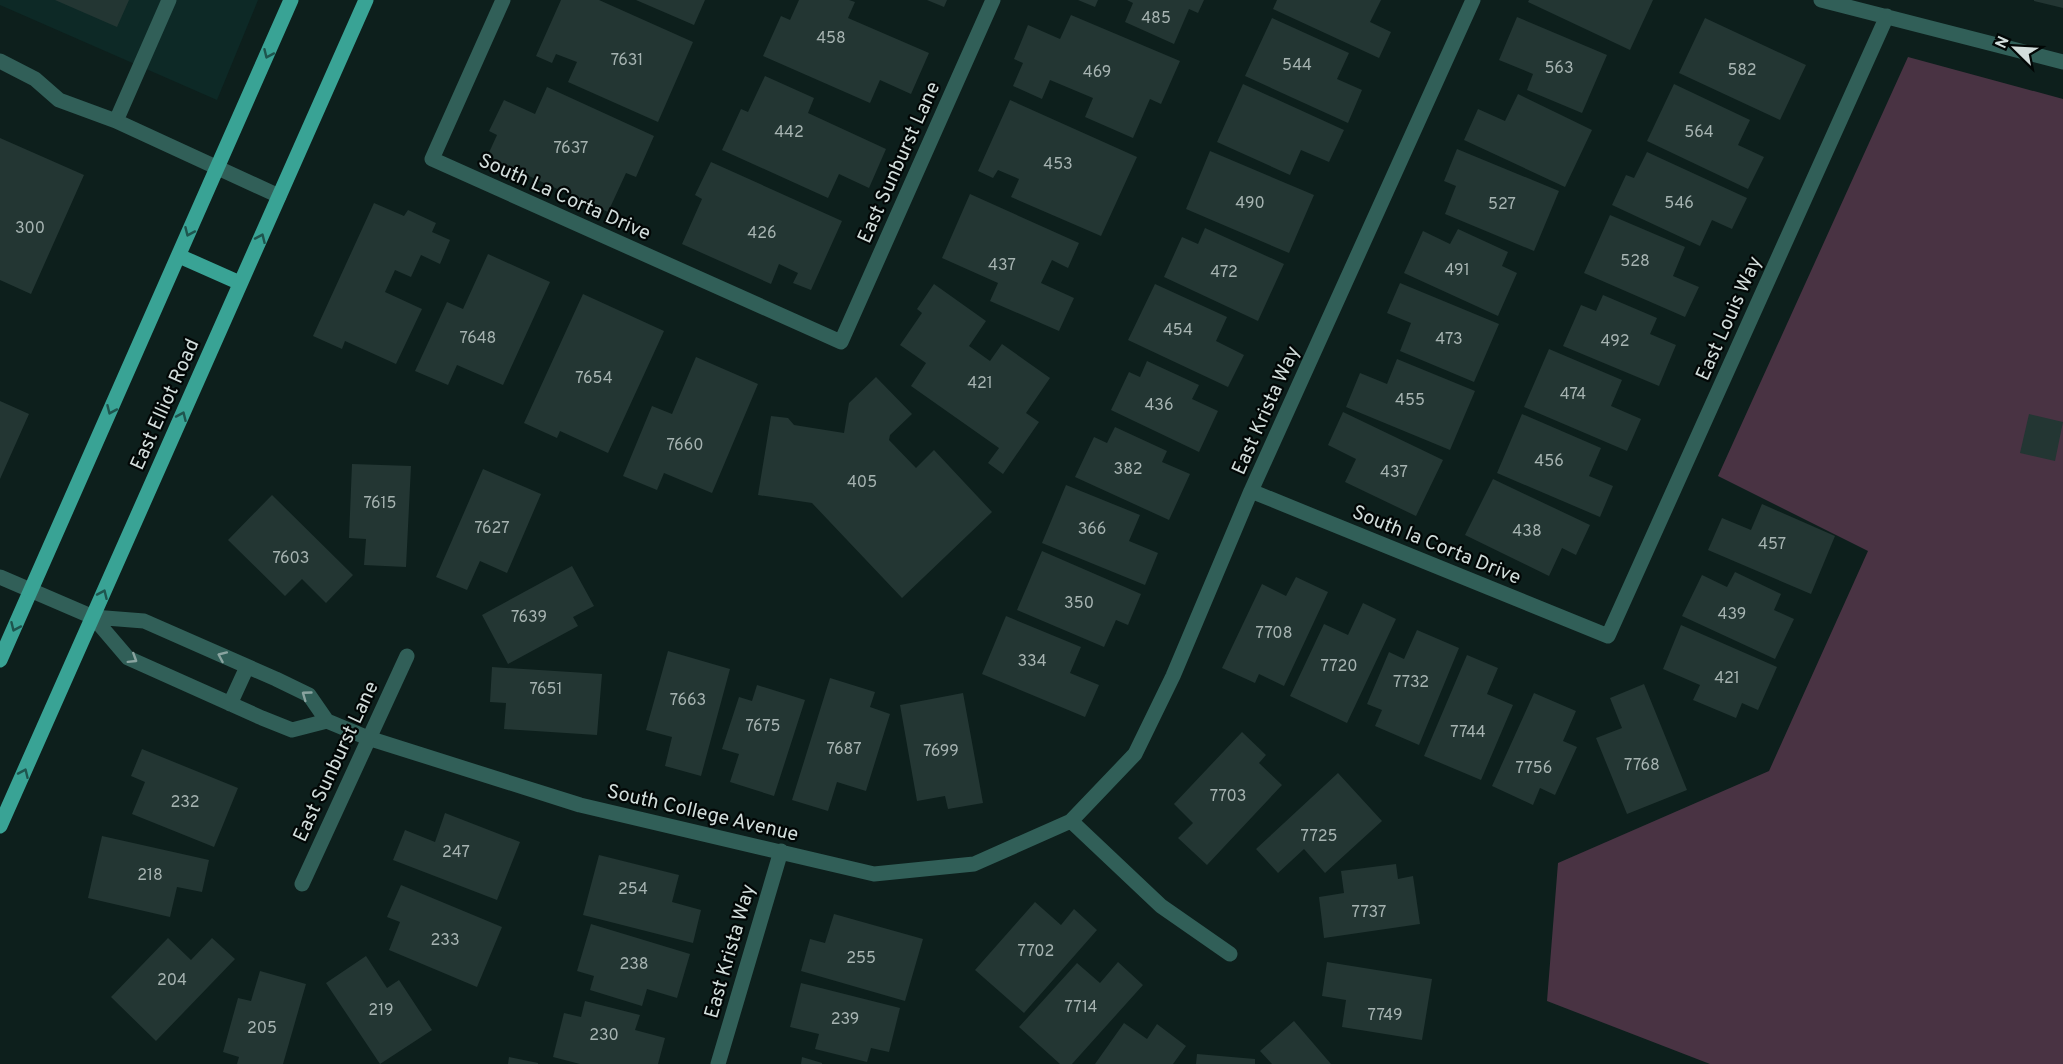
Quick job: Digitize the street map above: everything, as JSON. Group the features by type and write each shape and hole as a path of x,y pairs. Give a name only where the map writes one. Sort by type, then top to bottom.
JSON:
{"main road":[{"path":"0,660 291,0"},
{"name":"East Elliot Road","path":"0,826 366,0"},
{"path":"179,256 240,283"}],"street":[{"path":"116,122 169,0"},
{"name":"South La Corta Drive","path":"503,0 432,159 841,342"},
{"name":"East Sunburst Lane","path":"841,342 993,0"},
{"name":"East Krista Way","path":"1071,821 1134,753 1173,676 1251,491 1473,0"},
{"path":"1821,0 2063,62"},
{"name":"East Louis Way","path":"1608,636 1887,16"},
{"path":"0,61 35,79 59,100 116,122 279,196"},
{"name":"South la Corta Drive","path":"1251,491 1608,636"},
{"path":"0,577 93,617 144,621 309,695 327,721 292,730 230,704 128,658 93,617"},
{"name":"East Sunburst Lane","path":"302,884 406,656"},
{"path":"230,704 247,667"},
{"name":"South College Avenue","path":"327,721 368,738 580,805 874,874 974,864 1071,821"},
{"path":"1071,821 1161,906 1230,954"},
{"name":"East Krista Way","path":"718,1064 781,851"}],"shaded area":[{"path":"0,0 258,0 217,100 0,5"},
{"path":"1908,57 2063,99 2063,1064 1710,1064 1547,1001 1558,863 1769,771 1868,551 1718,476"}],"building":[{"path":"55,0 129,0 117,27"},
{"path":"561,0 599,0 693,42 658,122 568,82 577,62 556,54 552,63 536,56"},
{"path":"636,0 705,0 694,25"},
{"path":"799,0 855,2 848,18 929,53 911,94 880,80 870,103 763,56 781,16 790,20"},
{"path":"927,0 947,0 944,7"},
{"path":"1078,0 1098,0 1095,7"},
{"path":"1127,0 1204,0 1198,13 1189,9 1174,44 1125,22 1133,3"},
{"path":"1277,0 1381,0 1370,22 1391,32 1379,58 1273,9"},
{"path":"1529,0 1653,0 1630,50 1528,2"},
{"path":"2063,0 2063,8 2034,1"},
{"path":"1071,15 1180,61 1161,104 1150,99 1133,138 1085,117 1093,98 1050,80 1042,99 1013,86 1023,63 1014,59 1028,25 1060,39"},
{"path":"1517,17 1607,55 1582,113 1527,90 1533,74 1499,60"},
{"path":"1272,18 1349,53 1337,79 1362,90 1348,123 1245,76"},
{"path":"1705,18 1806,65 1780,120 1679,73"},
{"path":"765,76 814,98 808,113 886,149 869,188 839,174 828,198 722,150 741,109 748,112"},
{"path":"1243,84 1344,130 1329,162 1301,150 1290,175 1217,142"},
{"path":"1674,84 1750,120 1738,145 1764,157 1748,189 1647,141"},
{"path":"547,87 654,136 636,177 626,173 608,212 487,157 497,135 489,131 504,100 535,114"},
{"path":"1518,94 1592,130 1565,187 1464,140 1478,109 1505,121"},
{"path":"1010,100 1137,157 1101,236 1011,197 1019,179 998,170 993,178 978,171"},
{"path":"0,138 84,175 31,294 0,280"},
{"path":"1457,149 1559,191 1534,251 1445,214 1456,186 1444,181"},
{"path":"1210,151 1314,195 1289,253 1186,209"},
{"path":"1647,152 1747,198 1732,229 1712,220 1700,246 1612,205 1626,175 1634,178"},
{"path":"711,162 842,221 811,290 793,283 798,273 779,264 771,284 682,244 702,199 695,195"},
{"path":"970,194 1079,243 1068,268 1052,260 1041,283 1074,298 1059,331 990,301 998,283 942,258"},
{"path":"374,203 404,216 408,210 436,223 432,232 450,240 440,264 421,255 411,277 395,270 385,292 422,309 396,364 345,341 342,349 313,336"},
{"path":"1610,215 1685,247 1673,276 1699,287 1685,317 1584,273"},
{"path":"1205,228 1284,264 1258,321 1164,277 1182,237 1198,244"},
{"path":"1458,229 1508,252 1502,266 1517,273 1498,316 1404,273 1423,231 1450,244"},
{"path":"488,254 550,282 503,385 457,365 448,385 415,371 447,302 463,309"},
{"path":"1400,283 1499,324 1474,382 1400,351 1411,323 1387,313"},
{"path":"934,284 986,321 969,346 990,361 1002,344 1050,378 1026,413 1039,422 1003,474 988,463 999,448 911,386 926,363 900,345 922,313 917,309"},
{"path":"1155,284 1227,317 1216,341 1244,355 1228,387 1128,340"},
{"path":"583,294 664,331 608,453 560,431 557,438 524,423"},
{"path":"1603,295 1657,318 1650,334 1676,345 1659,386 1563,346 1581,305 1596,311"},
{"path":"1549,349 1622,380 1611,406 1641,419 1627,451 1524,407"},
{"path":"696,357 758,384 712,493 664,473 657,490 623,476 652,406 672,414"},
{"path":"1397,359 1475,391 1450,450 1346,407 1360,373 1387,384"},
{"path":"1147,361 1199,385 1192,399 1218,411 1199,452 1111,410 1129,372 1140,377"},
{"path":"876,377 912,414 890,435 889,440 916,468 934,450 992,512 902,598 812,503 758,495 771,416 788,418 794,425 844,433 849,403"},
{"path":"0,401 29,414 0,479"},
{"path":"1343,412 1443,460 1416,516 1345,482 1356,459 1328,445"},
{"path":"1522,414 1601,448 1589,476 1613,486 1600,517 1497,473"},
{"path":"2029,414 2063,422 2055,461 2020,453"},
{"path":"1115,427 1167,451 1162,462 1190,474 1169,520 1075,477 1094,437 1107,443"},
{"path":"352,464 411,466 406,567 364,565 366,539 349,538"},
{"path":"483,469 541,494 507,573 480,561 467,590 436,577"},
{"path":"1493,479 1590,525 1576,555 1562,548 1549,576 1465,535"},
{"path":"1066,485 1140,515 1129,541 1158,553 1145,585 1042,543"},
{"path":"272,495 353,575 326,603 302,579 285,596 228,540"},
{"path":"1762,504 1835,536 1811,594 1708,550 1722,518 1751,530"},
{"path":"1042,551 1141,594 1128,625 1116,620 1104,647 1017,610"},
{"path":"572,566 594,606 573,617 578,626 508,664 482,615"},
{"path":"1735,572 1781,594 1774,610 1794,619 1775,659 1682,616 1702,575 1727,587"},
{"path":"1296,577 1328,592 1284,686 1259,674 1255,683 1222,668 1262,584 1286,596"},
{"path":"1363,603 1396,619 1347,723 1290,696 1324,624 1348,635"},
{"path":"1006,616 1081,647 1070,673 1099,685 1085,717 982,674"},
{"path":"1681,625 1777,667 1758,710 1742,703 1736,718 1693,700 1700,685 1663,669"},
{"path":"1417,630 1459,648 1419,745 1375,726 1382,710 1367,704 1389,652 1404,659"},
{"path":"668,651 730,669 701,776 665,766 672,737 646,730"},
{"path":"1467,655 1498,668 1487,694 1513,705 1481,780 1424,756"},
{"path":"492,667 602,674 597,735 504,729 506,703 490,702"},
{"path":"830,678 875,692 870,707 890,714 866,791 837,782 828,811 792,800"},
{"path":"1644,684 1687,790 1627,814 1596,738 1622,728 1610,698"},
{"path":"757,685 805,700 774,796 730,782 739,754 722,749 739,697 752,701"},
{"path":"963,693 983,803 948,809 945,796 917,801 900,705"},
{"path":"1534,693 1576,711 1563,741 1577,747 1555,795 1540,788 1533,805 1492,786"},
{"path":"1242,732 1266,755 1259,763 1282,785 1207,865 1178,838 1193,823 1174,804"},
{"path":"142,749 238,788 214,847 132,814 145,782 131,776"},
{"path":"1338,773 1382,821 1325,873 1304,849 1278,873 1256,849"},
{"path":"445,813 520,842 497,900 393,860 405,830 435,842"},
{"path":"102,836 209,860 202,892 177,887 170,917 88,898"},
{"path":"599,855 679,875 672,902 701,910 693,943 583,915"},
{"path":"1396,864 1398,879 1413,876 1420,924 1324,938 1319,897 1344,893 1341,871"},
{"path":"401,885 502,927 477,987 389,950 400,922 387,917"},
{"path":"1035,902 1061,925 1074,909 1097,930 1024,1013 975,970"},
{"path":"834,914 923,939 905,1001 801,971 810,939 825,943"},
{"path":"591,924 690,954 677,998 647,989 642,1006 590,990 594,976 577,971"},
{"path":"168,938 191,960 212,938 235,959 156,1041 111,997"},
{"path":"366,956 387,988 399,980 432,1030 380,1064 326,983"},
{"path":"1118,962 1143,985 1072,1064 1060,1064 1019,1027 1077,963 1100,983"},
{"path":"1327,962 1432,979 1422,1040 1342,1027 1346,1000 1322,996"},
{"path":"260,971 306,984 283,1064 237,1064 239,1057 223,1052 238,998 251,1001"},
{"path":"801,983 900,1008 889,1052 871,1048 867,1062 815,1049 819,1034 790,1027"},
{"path":"585,1001 640,1015 635,1030 665,1038 658,1064 580,1064 553,1057 564,1013 581,1017"},
{"path":"1294,1021 1331,1064 1272,1064 1260,1051"},
{"path":"1124,1023 1147,1039 1157,1024 1186,1046 1173,1064 1095,1064"},
{"path":"1197,1054 1255,1059 1255,1064 1196,1064"},
{"path":"509,1057 538,1063 538,1064 508,1064"},
{"path":"802,1057 822,1063 822,1064 801,1064"}]}
